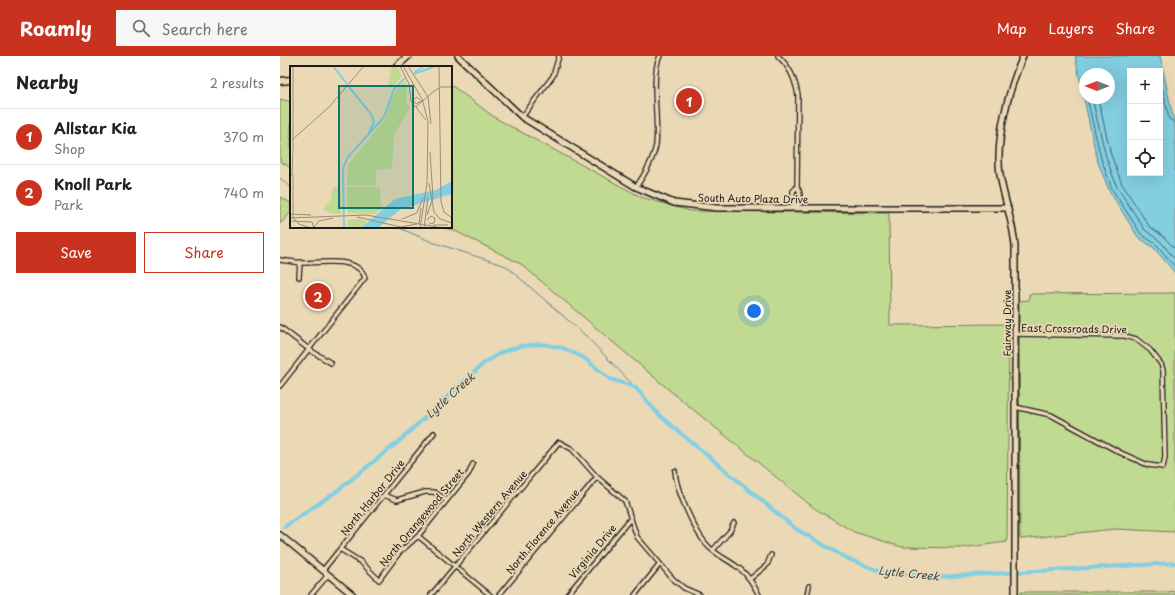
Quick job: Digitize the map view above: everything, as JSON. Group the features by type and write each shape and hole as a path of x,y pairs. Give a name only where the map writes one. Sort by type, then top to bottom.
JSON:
{"highway":[{"path":"397,66 408,56"},
{"path":"280,81 290,80"}],"street":[{"name":"South Auto Plaza Drive","path":"458,56 522,117 636,187 674,203 698,207 1008,208"},
{"path":"522,117 553,76 559,56"},
{"path":"636,187 652,160 656,144 656,69 660,56"},
{"path":"778,56 790,70 798,95 797,187 799,190 800,204 797,207 793,203 793,191 797,187"},
{"name":"Fairway Drive","path":"1015,594 1015,246 1014,231 1000,174 1000,146 1010,88 1024,56"},
{"path":"280,260 300,262 345,262 364,273 365,278 310,350 280,386"},
{"path":"299,277 300,262"},
{"path":"280,327 310,350 331,363"},
{"name":"East Crossroads Drive","path":"1015,334 1125,336 1136,339 1150,350 1161,364 1164,378 1165,457 1163,467 1148,465 1121,453 1051,416 1015,407"},
{"name":"North Harbor Drive","path":"323,570 434,433"},
{"name":"North Western Avenue","path":"431,595 559,442 572,449 597,477"},
{"name":"North Orangewood Street","path":"340,549 361,562 379,580 400,553 418,536 448,500 469,473 473,464"},
{"path":"675,471 676,480 691,518 703,542 736,566 750,579 760,595"},
{"path":"597,477 625,501 637,537 660,564 680,586 700,595"},
{"name":"North Florence Avenue","path":"499,595 597,477"},
{"path":"384,495 397,500 425,492 434,492 448,500"},
{"name":"Virginia Drive","path":"567,595 631,518"},
{"path":"712,550 730,531 734,523"},
{"path":"280,535 353,595"},
{"path":"418,536 490,595"},
{"path":"750,579 767,565 771,555"},
{"path":"634,595 660,564"},
{"path":"311,595 328,575"},
{"path":"807,595 809,586"}],"green space":[{"path":"452,86 497,119 641,197 690,211 889,213 890,325 1009,324 1007,542 961,548 902,547 854,532 814,508 674,394 521,264 455,231 445,228 452,228"},
{"path":"280,99 290,102 290,167 280,161"},
{"path":"280,197 290,202 290,213 280,224"},
{"path":"1175,293 1175,532 1115,529 1020,539 1019,301 1029,300 1029,294"},
{"path":"1175,591 1175,595 1021,595 1021,592"}],"water":[{"path":"1075,56 1160,56 1163,68 1127,68 1127,176 1163,176 1163,70 1175,127 1175,273 1154,248 1138,237 1109,190 1097,160 1085,104 1115,104 1115,68 1079,68 1079,75"}],"waterway":[{"name":"Lytle Creek","path":"280,178 290,186"},
{"name":"Lytle Creek","path":"399,228 432,242 506,266 585,335 635,387"},
{"name":"Lytle Creek","path":"284,527 337,491 397,443 483,364 502,352 521,346 543,344 563,348 584,358 610,379 635,387 660,416 796,529 848,559 882,572 936,577 1175,563"}],"place":[{"name":"Allstar Kia","path":"689,101"},
{"name":"Knoll Park","path":"318,296"}]}
